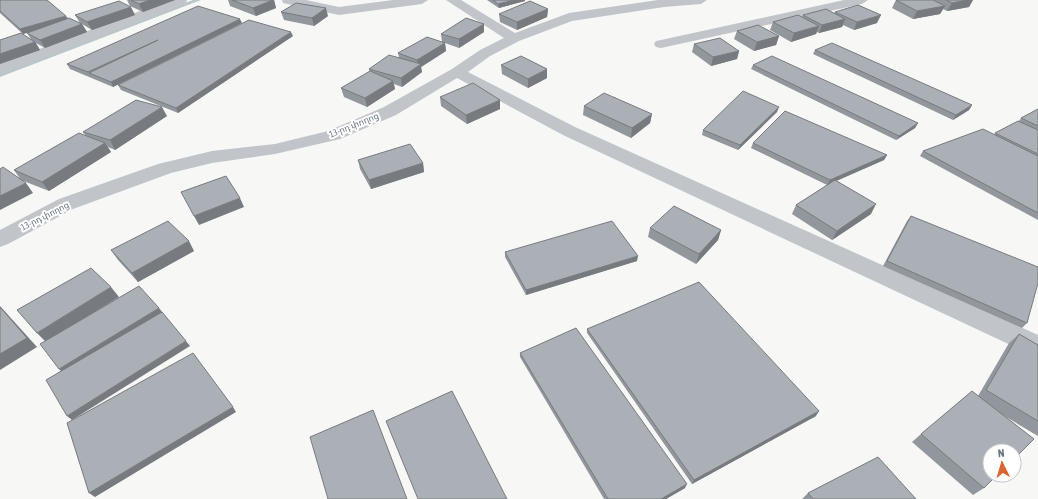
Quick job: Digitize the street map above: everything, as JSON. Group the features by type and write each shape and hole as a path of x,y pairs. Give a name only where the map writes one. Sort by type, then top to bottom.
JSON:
{"street":[{"path":"0,69 181,0"},
{"path":"288,0 340,11 422,0"},
{"path":"452,0 514,38"},
{"name":"13-րդ փողոց","path":"0,239 66,204 165,168 212,157 275,149 334,135 390,111 514,38 569,17 664,3 701,0"},
{"path":"661,44 862,0"},
{"path":"457,72 569,131 715,196 1038,347"}],"building":[{"path":"0,0 47,0 66,16 20,29 0,11"},
{"path":"131,0 150,0 139,4"},
{"path":"232,0 273,0 253,8"},
{"path":"493,0 514,0 498,4"},
{"path":"896,0 933,0 945,6 917,11"},
{"path":"946,0 967,0 952,3"},
{"path":"119,1 131,7 87,22 75,15"},
{"path":"530,1 548,9 517,22 499,14"},
{"path":"296,3 326,8 312,18 281,12"},
{"path":"858,5 881,15 857,22 835,12"},
{"path":"198,6 240,19 111,82 89,73 158,40 88,72 67,64"},
{"path":"826,9 845,19 822,25 803,15"},
{"path":"798,15 819,26 794,33 773,22"},
{"path":"69,18 82,24 40,40 27,33"},
{"path":"466,18 484,24 459,39 441,34"},
{"path":"249,20 291,32 176,108 118,85"},
{"path":"758,25 779,36 757,42 737,31"},
{"path":"21,33 35,42 0,54 0,40"},
{"path":"427,37 445,43 417,60 398,53"},
{"path":"720,38 739,51 713,57 694,44"},
{"path":"832,43 972,105 956,115 815,50"},
{"path":"389,55 421,64 401,78 369,69"},
{"path":"521,56 547,69 528,79 501,65"},
{"path":"772,56 918,123 899,136 753,65"},
{"path":"370,71 393,81 365,98 341,88"},
{"path":"473,83 500,100 466,115 440,97"},
{"path":"743,91 779,107 740,145 703,130"},
{"path":"604,93 652,114 632,128 584,106"},
{"path":"136,100 162,107 110,140 83,132"},
{"path":"1038,109 1038,126 1021,118"},
{"path":"785,111 887,155 830,180 753,143"},
{"path":"1018,121 1038,130 1038,154 995,133"},
{"path":"983,129 1038,156 1038,213 923,151"},
{"path":"79,133 105,143 42,182 14,170"},
{"path":"410,144 423,163 369,180 358,160"},
{"path":"3,167 26,183 0,196 0,169"},
{"path":"226,176 240,198 194,216 181,192"},
{"path":"835,180 876,204 837,231 796,205"},
{"path":"674,206 721,230 699,254 650,228"},
{"path":"911,216 1038,267 1038,283 1027,323 887,261"},
{"path":"168,221 189,241 132,273 111,250"},
{"path":"612,221 638,256 526,290 505,252"},
{"path":"91,268 111,287 37,333 17,310"},
{"path":"699,282 819,411 694,480 587,329"},
{"path":"139,286 159,308 59,369 40,344"},
{"path":"0,307 27,338 0,354"},
{"path":"162,312 186,341 67,416 46,380"},
{"path":"576,328 687,484 661,499 608,499 520,353"},
{"path":"1019,334 1038,345 1038,421 986,390"},
{"path":"193,353 233,407 89,493 67,423"},
{"path":"452,391 507,499 418,499 386,421"},
{"path":"972,391 1034,439 1022,451 1022,443 982,443 982,483 989,483 984,488 921,434"},
{"path":"373,410 407,499 328,499 310,437"},
{"path":"878,457 916,499 813,499 808,493"}],"waterway":[{"path":"0,75 198,0"}]}
